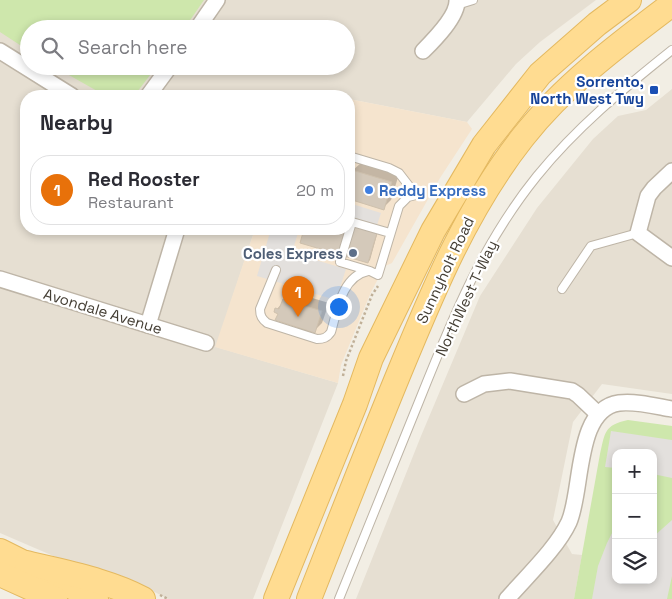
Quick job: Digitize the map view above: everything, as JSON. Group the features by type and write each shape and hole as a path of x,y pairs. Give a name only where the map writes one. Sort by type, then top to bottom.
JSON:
{"main road":[{"name":"Sunnyholt Road","path":"276,599 372,358 433,231 484,145 540,74 597,24 629,0"},
{"name":"Sunnyholt Road","path":"309,599 422,315 483,192 524,136 548,108 596,62 672,4"},
{"path":"0,551 96,599"},
{"path":"27,563 107,583 143,599"},
{"path":"0,574 54,599"}],"street":[{"path":"203,20 217,0"},
{"path":"423,51 439,35 457,2"},
{"path":"0,51 20,64"},
{"path":"38,75 62,90"},
{"path":"152,90 163,75"},
{"path":"672,171 648,196 638,233 672,258"},
{"path":"148,325 175,235"},
{"name":"Avondale Avenue","path":"0,279 206,343"},
{"path":"464,394 491,382 510,381 572,391 598,414"},
{"path":"506,599 565,530 574,506 587,435 590,425 598,414 610,405 627,402 672,409"}],"lane":[{"path":"457,2 473,0"},
{"name":"NorthWest T-Way","path":"339,599 454,314 496,233 536,177 586,122 615,95 672,50"},
{"path":"348,235 340,262 378,275 399,206 408,197 416,195 399,173 355,158"},
{"path":"355,223 390,233"},
{"path":"562,289 591,246 638,233"},
{"path":"276,270 260,309 260,315 267,323 317,339 328,337 331,332 344,290 353,278 361,272 370,271"}],"shaded area":[{"path":"0,0 596,0 540,42 516,64 467,122 355,100 355,90 20,90 20,235 253,235 216,347 338,383 253,599 168,599 130,579 72,564 0,533"},
{"path":"672,89 672,394 602,384 573,422 553,520 572,554 582,555 574,599 356,599 421,436 480,296 537,208 593,139 618,116 646,110"},
{"path":"355,100 467,122 472,129 440,178 392,263 385,266 371,292 341,365 338,383 215,347 253,235 355,235"},
{"path":"355,205 381,213 377,225 355,218"},
{"path":"269,235 297,235 292,253 346,269 336,300 312,293 309,304 281,296 284,284 257,276"},
{"path":"611,431 672,440 672,478 657,475 657,449 612,449 612,468 605,467"},
{"path":"672,520 672,576 667,599 592,599 598,566 612,533 612,584 657,584 657,533"}],"green space":[{"path":"0,0 204,0 190,20 20,20 20,45 0,32"},
{"path":"69,75 150,75 139,90 95,90"},
{"path":"628,420 672,426 672,599 574,599 600,454 605,435 614,424"}],"building":[{"name":"Reddy Express","path":"355,171 392,182 384,210 355,201"},
{"name":"Coles Express","path":"355,227 377,233 368,263 300,243 302,235 355,235"},
{"path":"283,299 322,311 315,333 275,320 278,314 274,312 275,308 279,309"}],"place":[{"name":"Sorrento, North West Twy","path":"654,90"},
{"name":"Reddy Express","path":"369,190"},
{"name":"Coles Express","path":"353,253"},
{"name":"Red Rooster","path":"298,317"}]}
